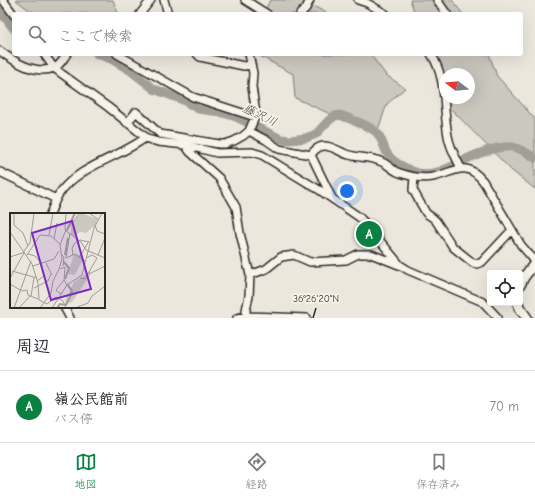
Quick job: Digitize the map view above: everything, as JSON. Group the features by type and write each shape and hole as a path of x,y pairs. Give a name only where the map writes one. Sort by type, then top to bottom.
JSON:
{"main road":[{"path":"523,279 535,262"},
{"path":"519,306 527,318"}],"street":[{"path":"3,0 12,12"},
{"path":"142,12 151,0"},
{"path":"164,0 167,12"},
{"path":"245,0 264,12"},
{"path":"302,12 310,0"},
{"path":"358,0 382,12"},
{"path":"437,0 446,12"},
{"path":"0,51 23,65 38,70 52,65 65,56"},
{"path":"45,56 52,65 146,138 158,142 217,152 259,153 332,198 359,217 400,265"},
{"path":"121,56 193,97 255,118"},
{"path":"199,56 244,66 251,65"},
{"path":"128,123 136,112 160,134 218,144 234,142 249,130 256,114 252,88 253,73 249,56"},
{"path":"432,56 438,69 444,95 450,146 461,168"},
{"path":"249,130 266,140 278,150 311,155"},
{"path":"50,213 56,199 66,186 91,167 146,138"},
{"path":"185,146 220,178 238,212 240,233 250,275 246,317"},
{"path":"311,155 316,148 327,146 350,155 382,162 399,173 414,177 436,176 461,168 476,174 483,181 521,245 535,262"},
{"path":"311,155 332,198"},
{"path":"0,172 56,199"},
{"path":"414,177 413,190 428,215 433,217 453,247 473,263 478,264 482,262 512,230"},
{"path":"250,275 266,269 280,257 294,255 310,262 346,260 358,254 371,254 400,265 408,270 483,302 498,318"},
{"path":"65,308 70,318"},
{"path":"237,318 307,318"}],"shaded area":[{"path":"16,0 113,0 118,12 34,12"},
{"path":"270,0 303,0 324,12 264,12"},
{"path":"410,0 452,0 461,12 414,12"},
{"path":"260,56 372,56 386,75 405,88 387,104 376,135 295,98 293,74"},
{"path":"431,56 490,56 497,76 535,119 535,189 512,171 450,108 449,104 475,104 475,68 439,68 439,78"}],"waterway":[{"name":"藤沢川","path":"0,11 12,26"},
{"name":"藤沢川","path":"103,56 111,59 131,71 154,89 183,100 198,109 220,112 236,117 281,139 290,140 306,138 316,134 328,121 335,116 340,115 372,129 378,134 387,153 394,161 418,173 435,173 479,154 494,149 507,147 513,147 524,151 535,158"}],"place":[{"name":"嶺公民館前","path":"369,234"}]}
